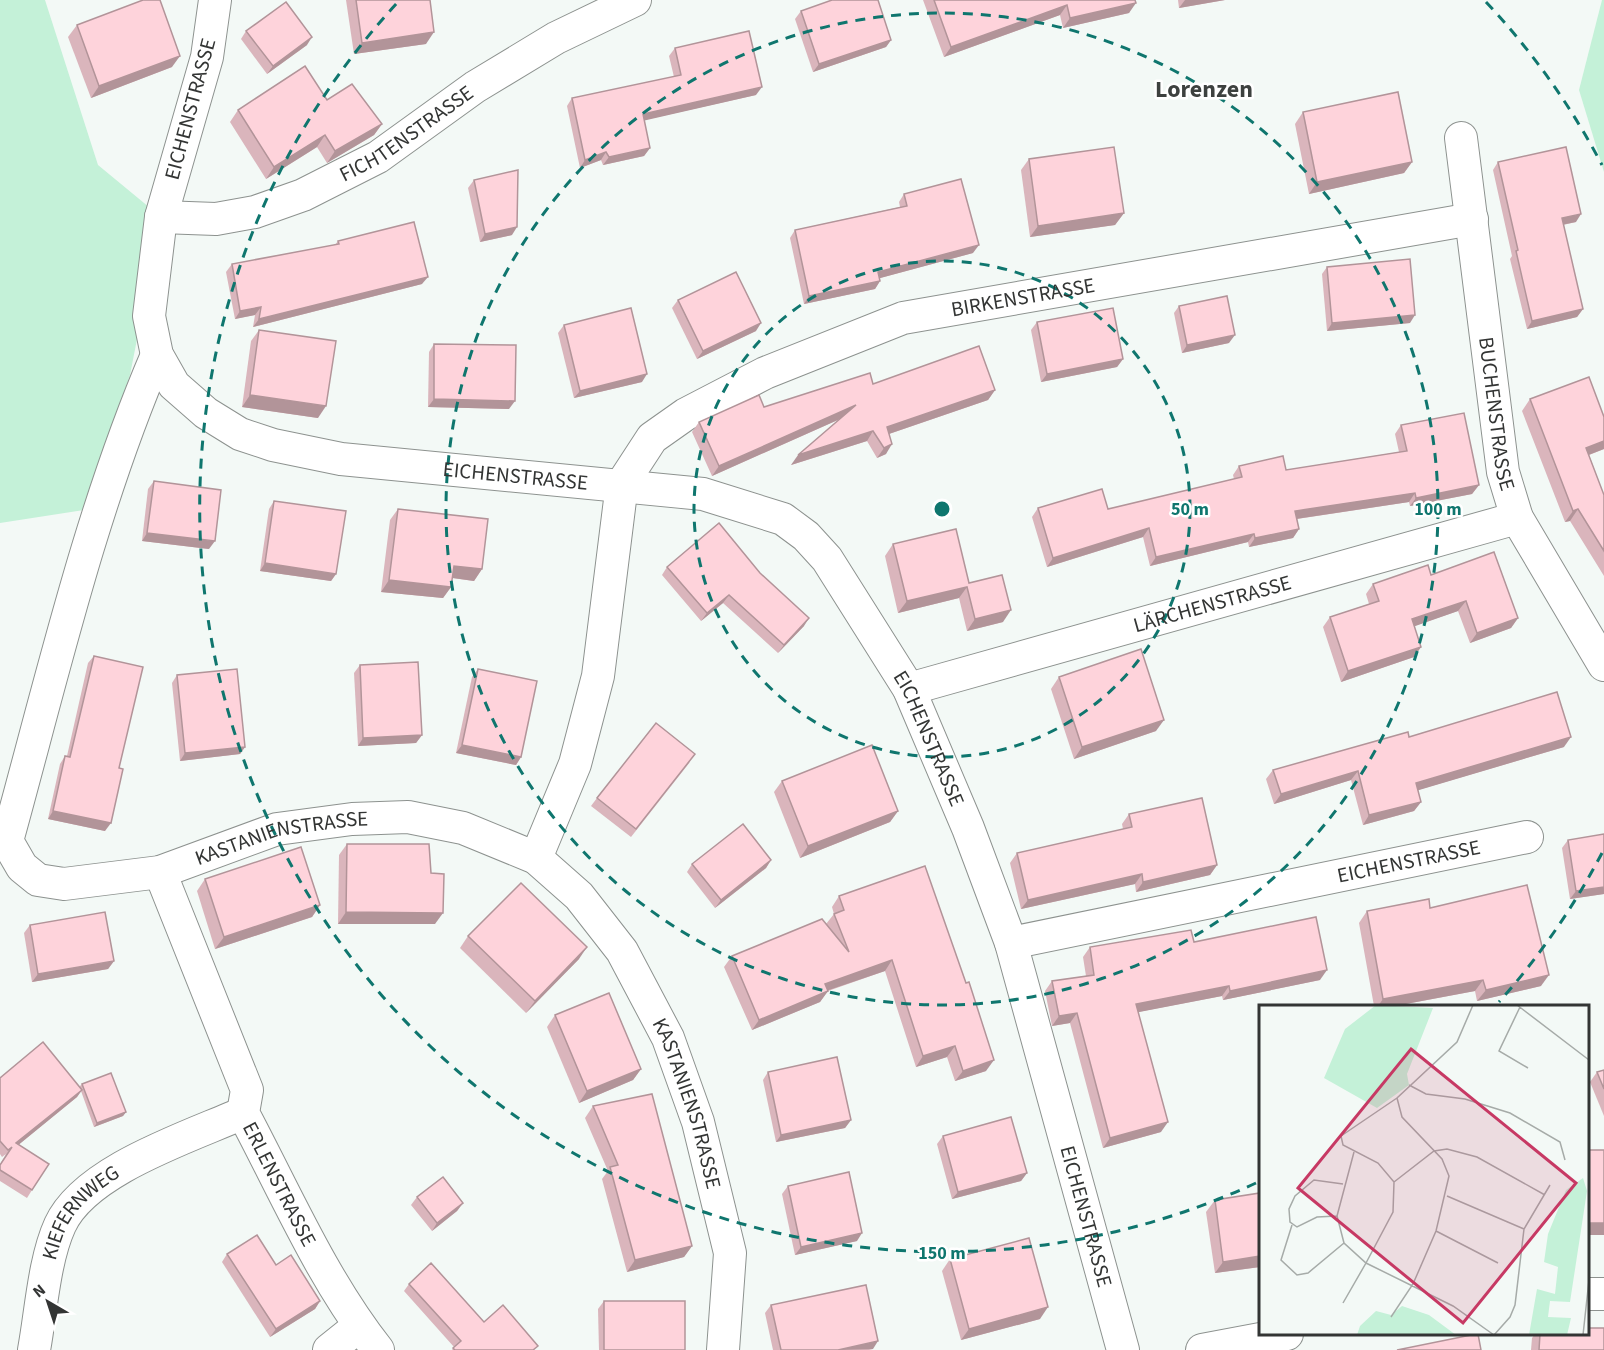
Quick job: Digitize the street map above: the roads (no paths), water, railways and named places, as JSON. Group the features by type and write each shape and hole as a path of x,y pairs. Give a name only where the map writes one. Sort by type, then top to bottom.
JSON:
{"street":[{"name":"EICHENSTRASSE","path":"215,0 207,57 161,217 149,316 156,355 174,385 206,413 240,434 273,445 341,459 622,484 703,494 783,519 806,536 827,559 909,689 968,828 1011,943 1123,1350"},
{"name":"FICHTENSTRASSE","path":"161,217 216,219 255,212 303,195 378,157 475,87 556,38 635,0"},
{"name":"BUCHENSTRASSE","path":"1461,138 1503,472 1516,518 1604,664"},
{"name":"BIRKENSTRASSE","path":"622,484 652,438 686,414 765,372 903,318 1472,219"},
{"name":"KASTANIENSTRASSE","path":"156,355 129,420 92,537 7,841 22,867 38,880 64,884 160,872 277,829 352,819 408,817 463,828 536,858 579,896 622,951 668,1038 698,1122 730,1253 723,1350"},
{"path":"536,858 575,764 598,676 622,484"},
{"name":"LÄRCHENSTRASSE","path":"909,689 1516,518"},
{"name":"EICHENSTRASSE","path":"1011,943 1527,837"},
{"name":"ERLENSTRASSE","path":"160,872 246,1090 243,1113 317,1255 368,1338"},
{"name":"KIEFERNWEG","path":"34,1350 51,1252 60,1224 90,1187 135,1160 243,1113"},
{"path":"1202,1350 1282,1335"},
{"path":"329,1350 368,1338"}],"district":[{"name":"Lorenzen","path":"1204,89"}]}
